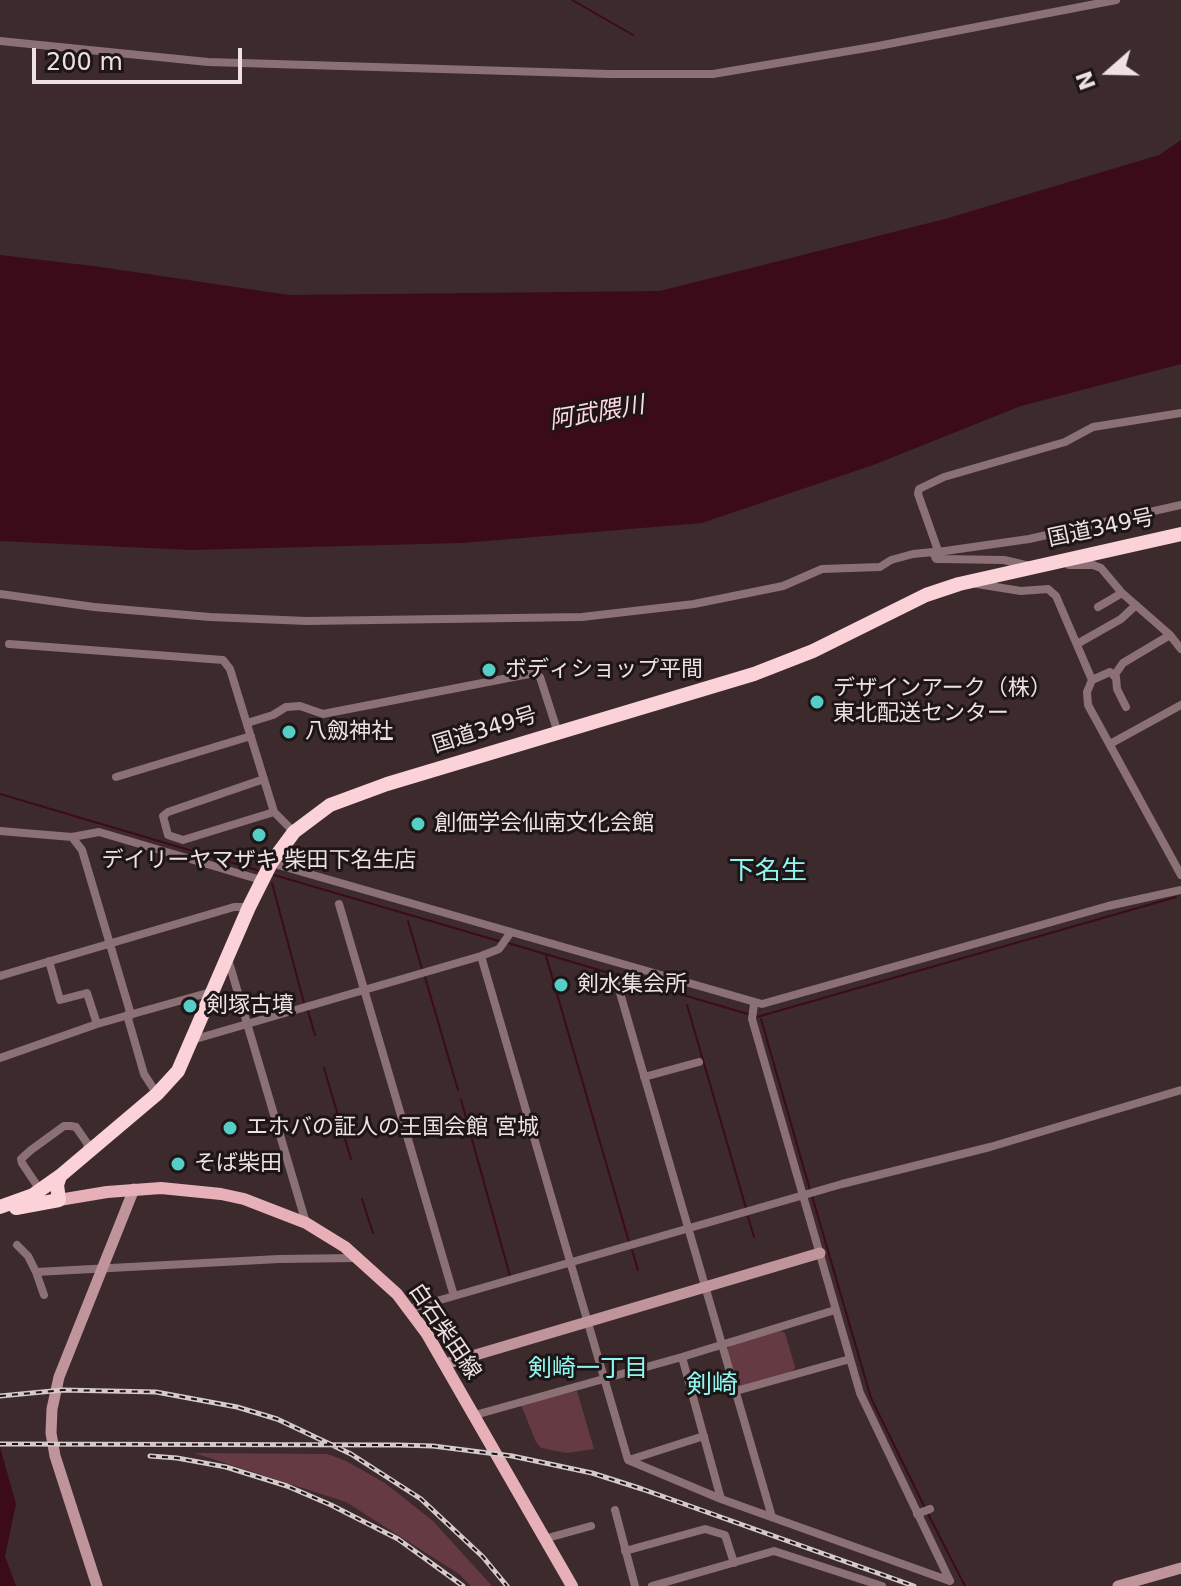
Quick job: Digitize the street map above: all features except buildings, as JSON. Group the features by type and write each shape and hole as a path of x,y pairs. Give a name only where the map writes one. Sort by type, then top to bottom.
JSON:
{"highway":[{"name":"国道349号","path":"0,1208 40,1190 60,1176 157,1094 178,1071 266,871 294,832 311,817 343,799 701,691 786,662 926,595 969,581 1181,534"},
{"path":"0,1208 59,1200 57,1185 60,1176"}],"main road":[{"name":"白石柴田線","path":"59,1200 134,1189 176,1188 221,1194 244,1199 306,1223 360,1258 409,1309 445,1364 572,1586"}],"street":[{"path":"0,41 208,62 609,74 713,74 1116,0"},
{"path":"940,556 918,494 921,487 944,477 1065,442 1093,427 1181,413"},
{"path":"0,594 145,612 307,621 582,617 705,602 783,586 822,569 880,567 891,560 913,554 933,552 936,559 1181,505"},
{"path":"940,556 1004,560 1032,567"},
{"path":"1063,561 1068,565 1098,566 1181,649"},
{"path":"969,581 1005,589 1048,589 1056,596 1092,680"},
{"path":"1098,607 1122,593"},
{"path":"1077,644 1111,625 1136,605"},
{"path":"1114,676 1123,663 1170,635"},
{"path":"9,644 220,659 230,669 274,812 294,832"},
{"path":"1126,707 1110,672 1092,680 1087,692 1088,705 1181,875"},
{"path":"247,723 273,715 286,707 300,706 323,714 534,673 540,677 558,733"},
{"path":"1110,744 1181,705"},
{"path":"116,777 251,736"},
{"path":"264,779 168,812 163,816 168,835 183,840 274,812"},
{"path":"0,831 72,837 99,832 511,934 754,1006 1108,906 1181,890"},
{"path":"72,837 82,850 144,1074 157,1094"},
{"path":"339,904 454,1296"},
{"path":"0,976 234,907 249,907"},
{"path":"192,1040 481,956 502,946 511,934"},
{"path":"481,956 628,1460"},
{"path":"227,957 306,1223"},
{"path":"49,961 60,1000 87,993 97,1024"},
{"path":"616,979 772,1517"},
{"path":"0,1058 97,1024 212,992"},
{"path":"628,1460 721,1499 950,1581 862,1399 835,1310 808,1195 752,1019 754,1006"},
{"path":"644,1077 699,1062"},
{"path":"409,1309 808,1195 990,1147 1181,1090"},
{"path":"40,1190 21,1159 31,1150 64,1126 71,1126 76,1127 88,1150"},
{"path":"97,1586 55,1456 51,1422 59,1377 134,1189"},
{"path":"17,1245 28,1256 44,1295"},
{"path":"445,1364 820,1253"},
{"path":"36,1272 279,1259 360,1258"},
{"path":"475,1415 835,1310"},
{"path":"682,1357 721,1499"},
{"path":"736,1391 850,1359"},
{"path":"628,1460 704,1436"},
{"path":"917,1514 930,1509"},
{"path":"615,1510 635,1586"},
{"path":"544,1539 591,1526"},
{"path":"625,1551 705,1529 725,1535 734,1563"},
{"path":"652,1586 774,1551 882,1586"},
{"path":"1118,1586 1181,1568"}],"shaded area":[{"path":"780,1331 785,1333 795,1367 793,1371 742,1388 737,1385 726,1352 730,1345"},
{"path":"577,1391 594,1449 567,1453 541,1448 521,1405"},
{"path":"194,1453 327,1454 346,1461 385,1483 433,1521 492,1586 471,1586 459,1574 346,1502"}],"water":[{"name":"阿武隈川","path":"1181,140 1181,364 1021,406 876,464 702,523 462,543 191,550 0,541 0,255 289,295 660,291 945,219 1159,155"},
{"path":"0,1447 16,1504 5,1556 16,1586 0,1586"}],"waterway":[{"path":"572,0 633,35"},
{"path":"0,794 260,871"},
{"path":"274,875 502,942"},
{"path":"272,883 304,1003"},
{"path":"757,1017 1176,897"},
{"path":"408,921 422,969"},
{"path":"508,943 751,1015"},
{"path":"546,956 629,1242"},
{"path":"425,977 458,1090"},
{"path":"687,1005 746,1208"},
{"path":"308,1011 315,1035"},
{"path":"761,1019 810,1190"},
{"path":"324,1068 351,1159"},
{"path":"461,1100 510,1276"},
{"path":"812,1196 871,1398 925,1508"},
{"path":"362,1199 373,1233"},
{"path":"748,1217 754,1237"},
{"path":"632,1250 638,1270"},
{"path":"928,1514 965,1586"}],"railway":[{"path":"0,1396 63,1390 156,1392 237,1407 277,1419 351,1454 421,1499 483,1557 507,1586"},
{"path":"0,1444 399,1445 512,1456 592,1473 642,1489 914,1586"},
{"path":"150,1456 226,1467 287,1486 398,1539 463,1586"}],"place":[{"name":"ボディショップ平間","path":"489,670"},
{"name":"デザインアーク（株） 東北配送センター","path":"817,702"},
{"name":"八劔神社","path":"289,732"},
{"name":"創価学会仙南文化会館","path":"418,824"},
{"name":"デイリーヤマザキ 柴田下名生店","path":"259,835"},
{"name":"剣水集会所","path":"561,985"},
{"name":"剣塚古墳","path":"190,1006"},
{"name":"エホバの証人の王国会館 宮城","path":"230,1128"},
{"name":"そば柴田","path":"178,1164"}],"district":[{"name":"下名生","path":"768,872"},
{"name":"剣崎一丁目","path":"588,1370"},
{"name":"剣崎","path":"712,1386"}]}
